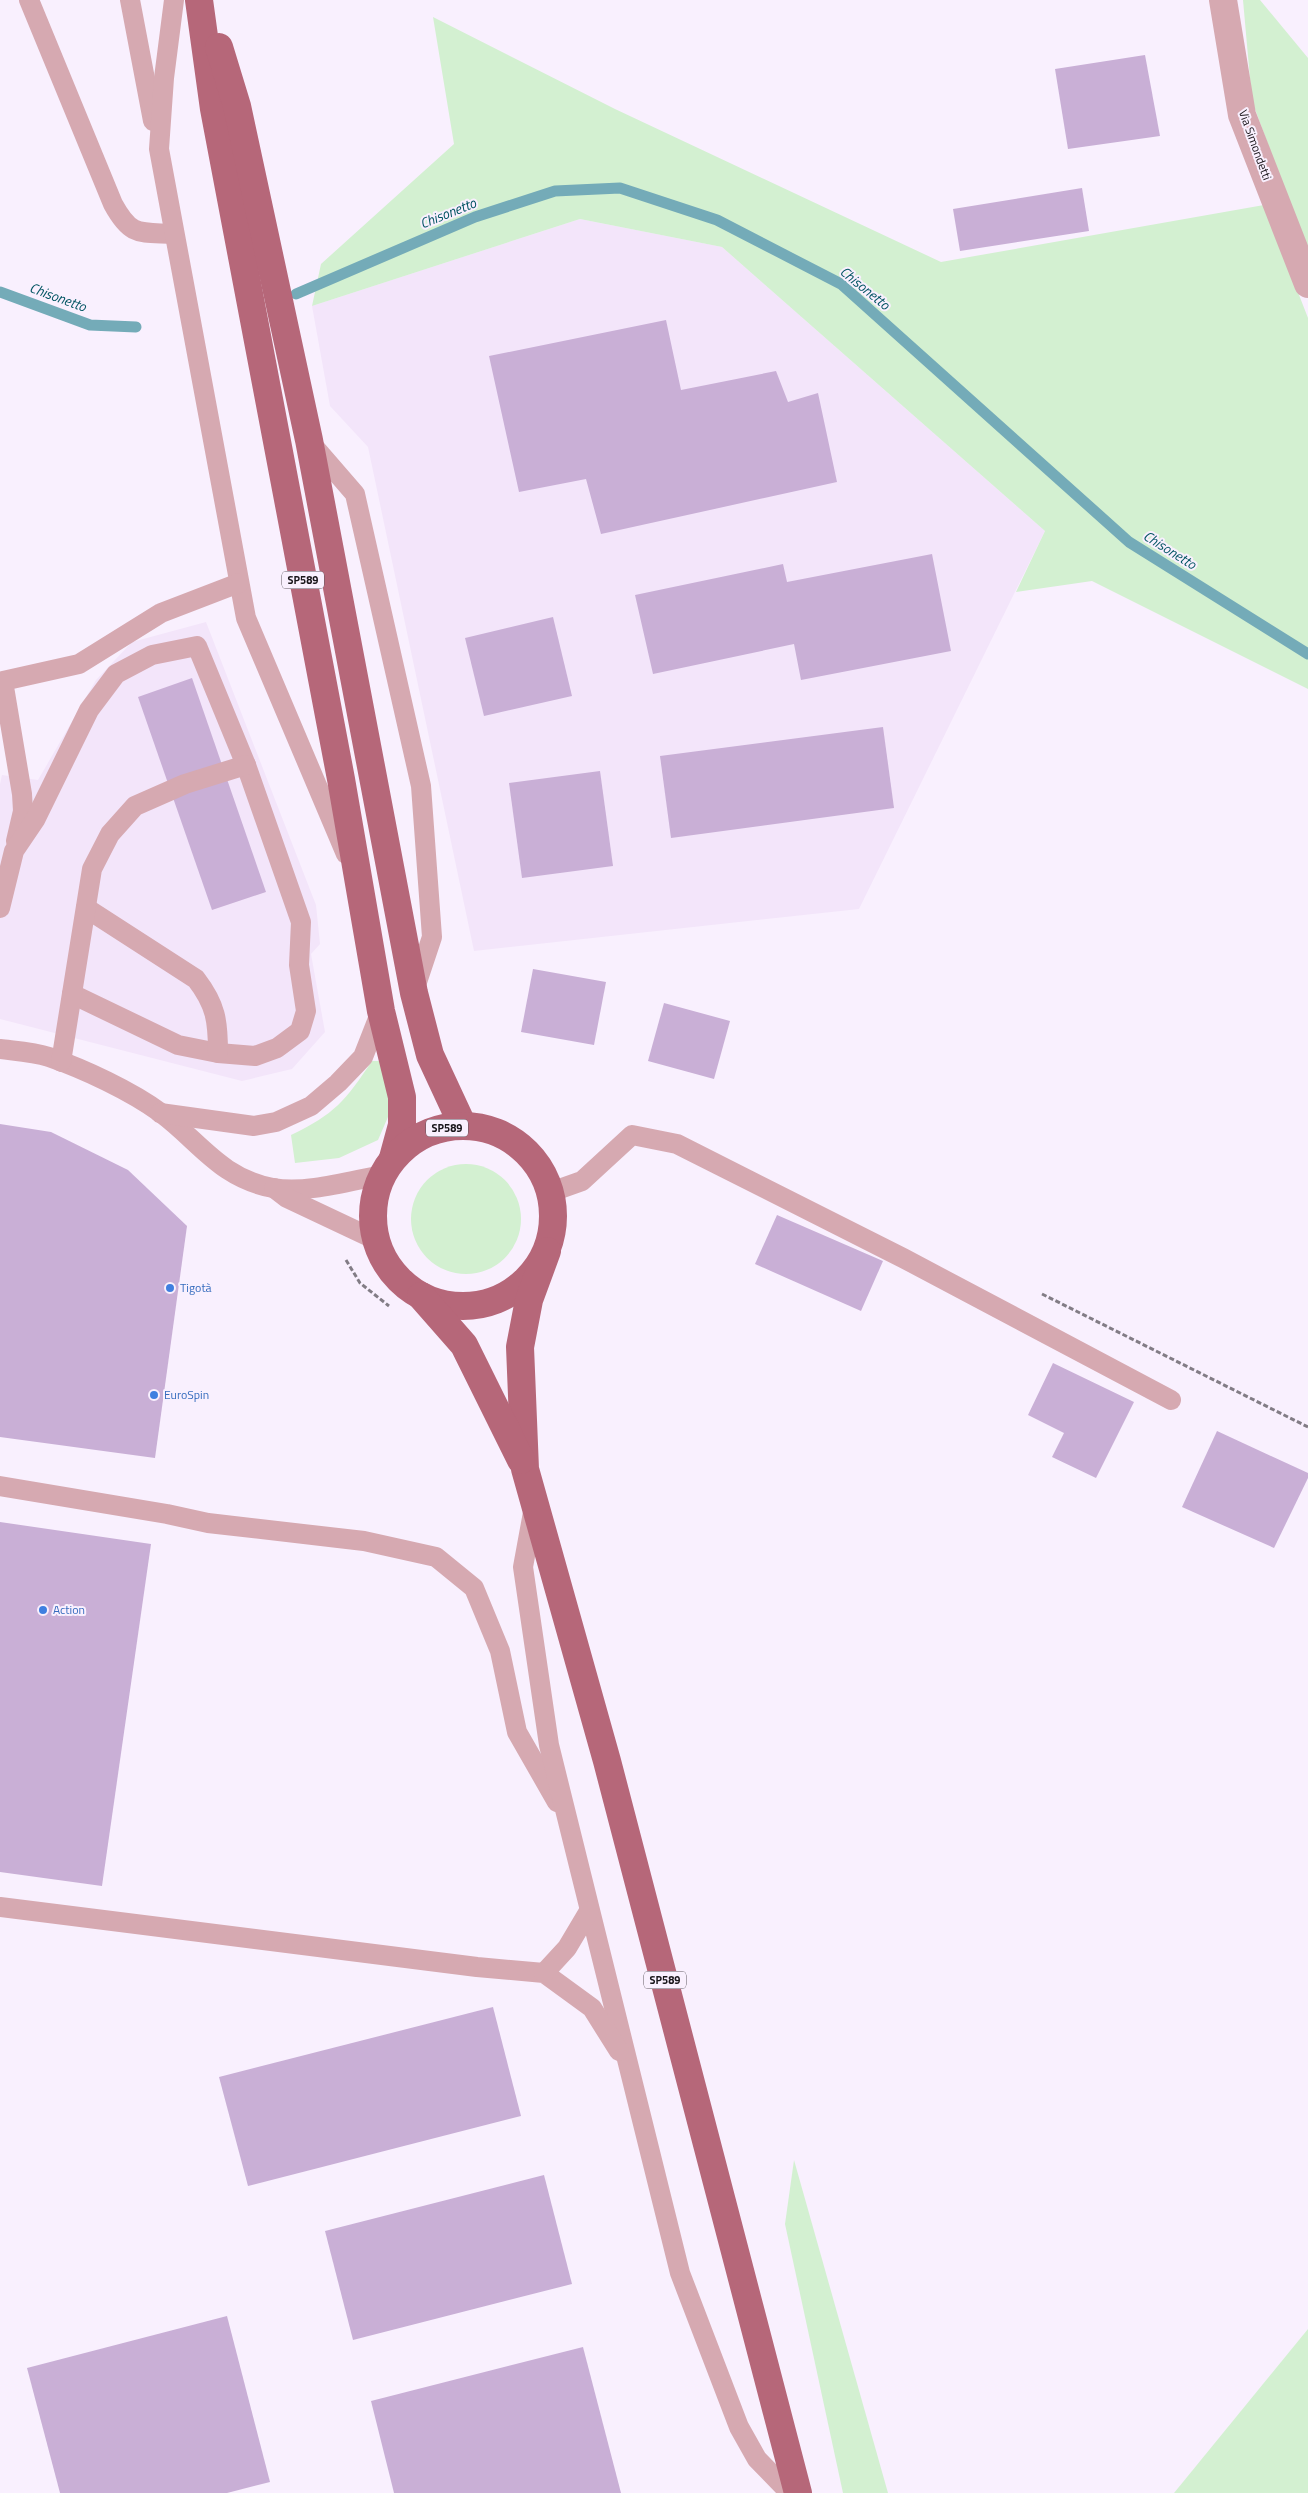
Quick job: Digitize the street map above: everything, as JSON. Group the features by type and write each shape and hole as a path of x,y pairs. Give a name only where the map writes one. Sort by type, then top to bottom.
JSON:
{"main road":[{"name":"SP589","path":"199,0 214,109 359,882 381,1011 402,1097 402,1125 388,1167 374,1196 372,1218 376,1240 385,1262 401,1282 421,1296 464,1345 525,1469"},
{"name":"SP589","path":"205,0 237,106 309,440 414,993 430,1055 463,1126"},
{"name":"SP589","path":"388,1167 413,1140 437,1130 463,1126 492,1130 518,1144 538,1165 551,1192 554,1222 547,1251 529,1300 520,1347 525,1469 608,1761 798,2493"},
{"name":"SP589","path":"421,1296 449,1305 479,1305 507,1295 531,1276 547,1251"}],"street":[{"name":"Via Simondetti","path":"1223,0 1242,116 1308,284"}],"lane":[{"path":"29,0 112,204 124,223 140,233 174,234"},
{"path":"130,0 246,618 359,882"},
{"path":"159,149 164,78 174,0"},
{"path":"309,440 355,494 420,786 432,937 414,993"},
{"path":"0,908 23,811 22,794 3,681 79,664 161,613 239,583"},
{"path":"14,851 35,820 89,710 116,674 152,655 197,646 246,765 301,922 299,965 306,1011 300,1031 278,1048 255,1056 218,1053 178,1045 72,994"},
{"path":"61,1062 92,869 110,834 135,806 185,784 246,765"},
{"path":"86,908 196,979 207,994 215,1011 218,1053"},
{"path":"160,1113 246,1125 276,1122 311,1106 363,1058 381,1011"},
{"path":"0,1049 47,1056 98,1077 160,1113 224,1169 244,1179 274,1188 317,1187 388,1167"},
{"path":"551,1192 582,1181 632,1135 677,1144 903,1258 1171,1400"},
{"path":"274,1188 287,1198 376,1240"},
{"path":"0,1486 167,1514 208,1523 364,1541 436,1557 474,1588 500,1651 517,1732 568,1820"},
{"path":"534,1505 523,1567 550,1745 589,1911 680,2273 739,2427 757,2459 790,2493"},
{"path":"0,1907 477,1967 544,1973 592,2008 630,2069"},
{"path":"544,1973 567,1948 589,1911"}],"shaded area":[{"path":"580,219 722,247 1045,531 859,909 474,951 368,447 330,406 312,306"},
{"path":"206,622 316,905 320,944 311,954 325,1032 292,1069 242,1081 0,1019 0,784 2,775 38,780 96,680 132,642"}],"green space":[{"path":"1243,0 1260,0 1308,58 1308,253 1252,101"},
{"path":"433,17 615,109 941,262 1264,205 1308,318 1308,689 1092,581 1016,592 1045,531 722,247 580,219 312,306 321,264 454,144"},
{"path":"372,1061 383,1061 391,1110 378,1140 339,1158 295,1163 291,1135 329,1113 338,1105"},
{"path":"466,1164 487,1168 505,1180 517,1198 521,1219 517,1240 505,1258 487,1270 466,1274 445,1270 427,1258 415,1240 411,1219 415,1198 427,1180 445,1168"},
{"path":"794,2160 888,2493 843,2493 785,2224"},
{"path":"1308,2329 1308,2493 1174,2493"}],"building":[{"path":"1145,55 1160,136 1068,149 1055,69"},
{"path":"1082,188 1089,231 960,251 953,209"},
{"path":"666,320 681,390 776,371 788,402 818,393 837,482 601,534 586,479 519,492 489,356"},
{"path":"932,554 951,651 801,680 794,644 653,674 635,595 783,564 787,582"},
{"path":"553,617 572,696 484,716 465,638"},
{"path":"192,678 266,892 212,910 138,697"},
{"path":"883,727 894,808 671,838 660,756"},
{"path":"600,771 613,866 522,878 509,783"},
{"path":"533,969 606,982 594,1045 521,1032"},
{"path":"664,1003 730,1021 714,1079 648,1061"},
{"path":"0,1124 51,1132 128,1170 187,1226 155,1458 0,1437"},
{"path":"777,1215 883,1261 861,1311 755,1264"},
{"path":"1053,1363 1134,1402 1096,1478 1052,1457 1064,1433 1028,1415"},
{"path":"1217,1431 1308,1473 1308,1478 1274,1548 1182,1507"},
{"path":"0,1522 151,1544 102,1886 0,1872"},
{"path":"493,2007 521,2116 248,2186 219,2077"},
{"path":"544,2175 572,2284 353,2340 325,2231"},
{"path":"227,2316 270,2482 227,2493 60,2493 27,2368"},
{"path":"583,2347 621,2493 394,2493 371,2401"}],"waterway":[{"name":"Chisonetto","path":"296,294 475,217 555,191 620,188 717,220 841,284 1129,542 1308,654"},
{"name":"Chisonetto","path":"0,292 90,325 136,327"}],"place":[{"name":"Tigotà","path":"170,1288"},
{"name":"EuroSpin","path":"154,1395"},
{"name":"Action","path":"43,1610"}]}
